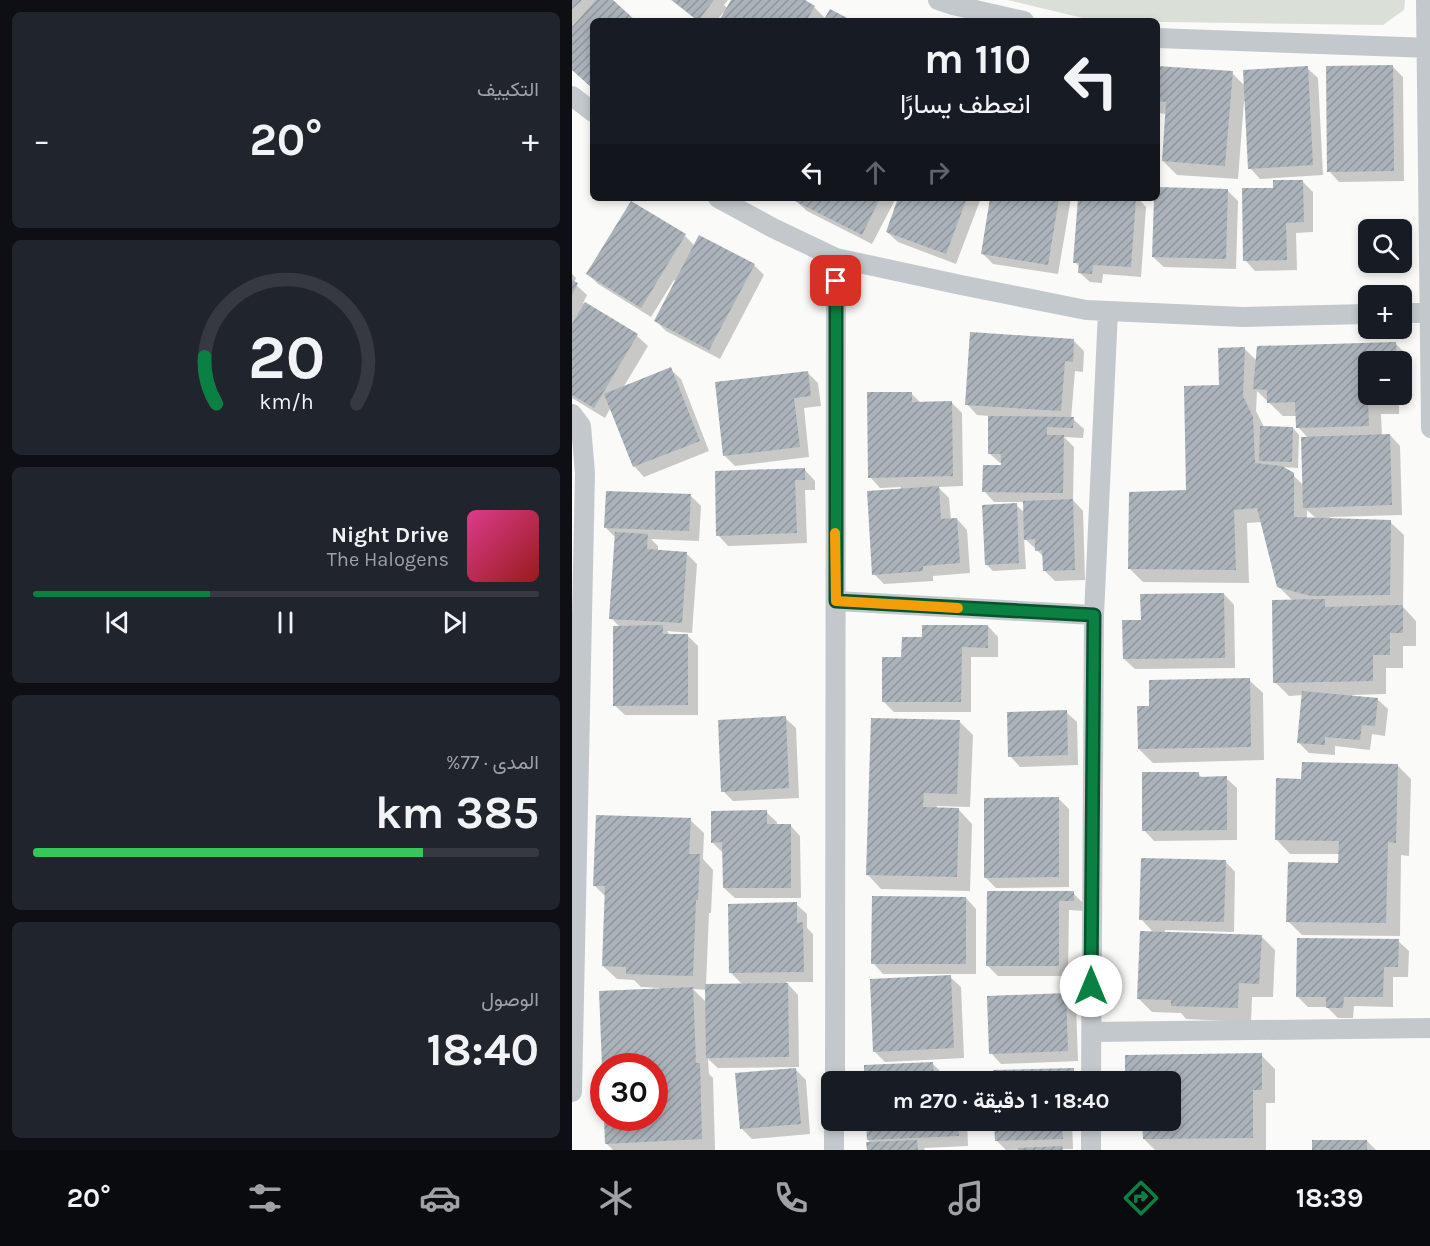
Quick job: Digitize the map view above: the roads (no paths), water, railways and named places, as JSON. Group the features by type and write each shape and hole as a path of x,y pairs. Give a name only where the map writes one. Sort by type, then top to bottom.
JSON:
{"street":[{"path":"938,0 1011,18"},
{"path":"1426,0 1430,428"},
{"path":"1160,38 1428,48"},
{"path":"572,96 590,110"},
{"path":"724,201 836,258 1086,310 1243,317 1358,314"},
{"path":"834,1071 836,258"},
{"path":"1091,1071 1094,615 1108,311"},
{"path":"1412,314 1430,313"},
{"path":"572,414 581,426 585,473 572,1092"},
{"path":"836,601 1094,615"},
{"path":"1091,1032 1430,1028"},
{"path":"834,1131 834,1150"},
{"path":"1091,1131 1091,1150"}]}
